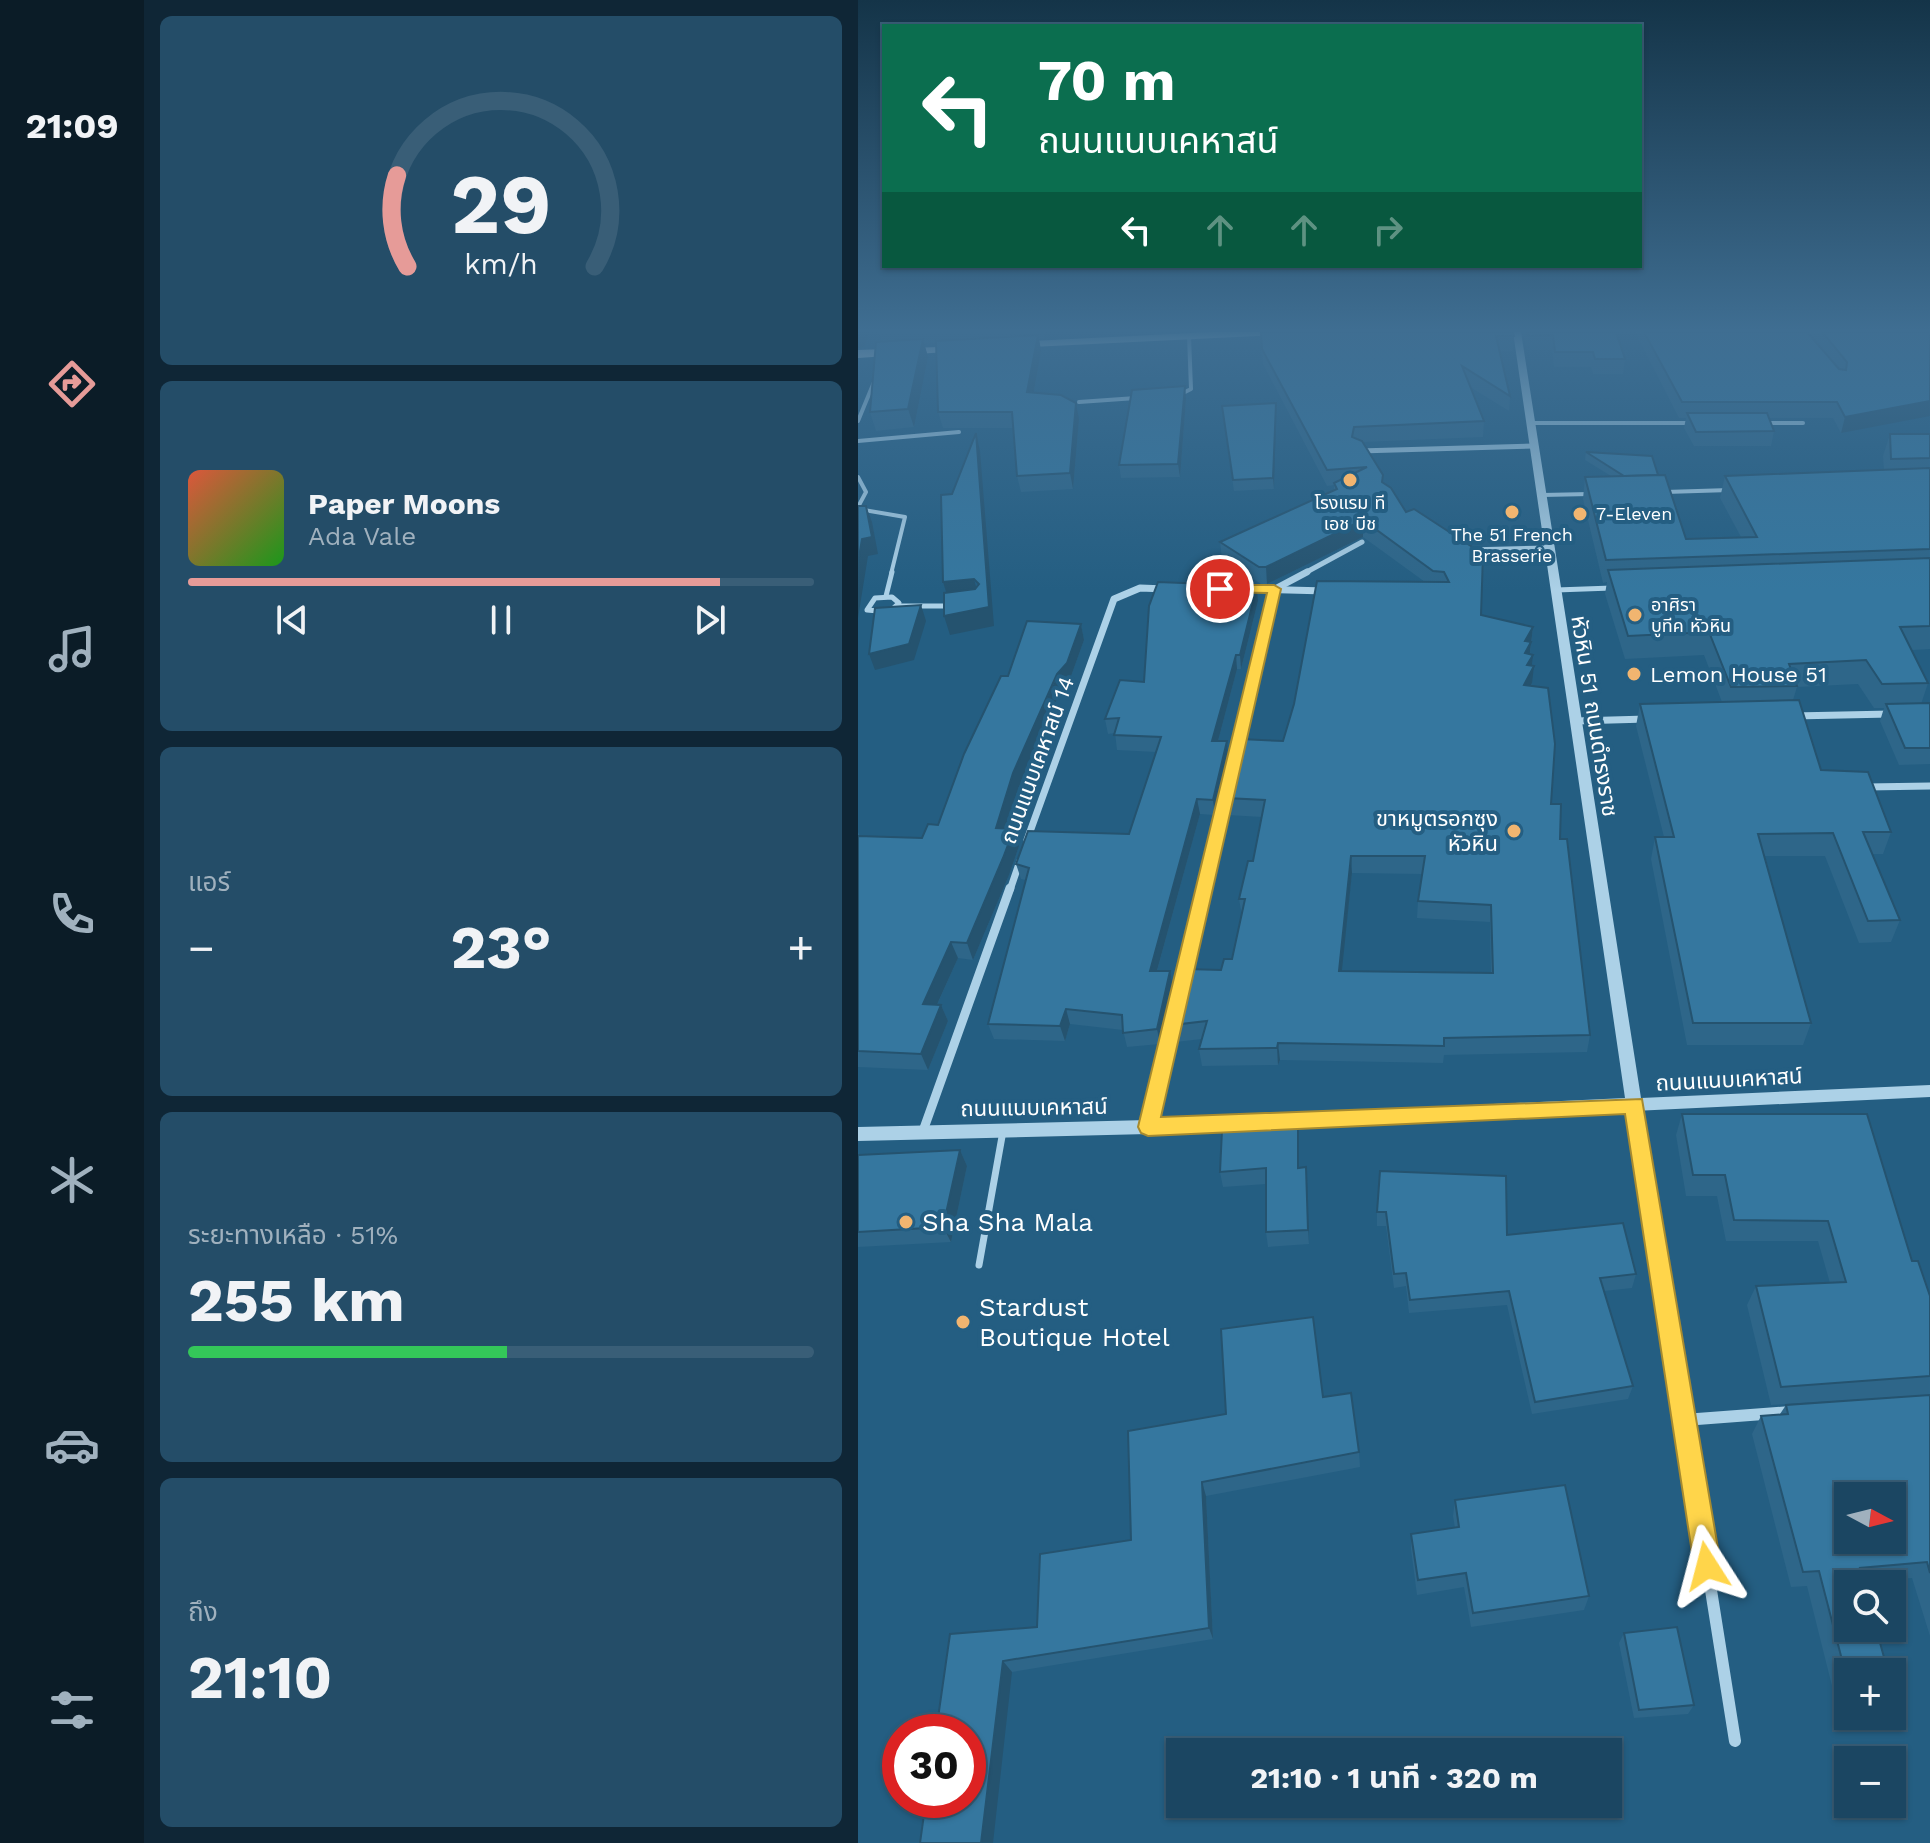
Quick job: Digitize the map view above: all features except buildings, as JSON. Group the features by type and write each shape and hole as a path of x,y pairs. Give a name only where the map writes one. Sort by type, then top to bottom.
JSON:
{"street":[{"name":"หัวหิน 51 ถนนดำรงราช","path":"1530,418 1634,1105"},
{"path":"1357,451 1534,446"},
{"path":"1148,1127 1274,589 1362,542"},
{"path":"1456,542 1467,550 1549,548"},
{"name":"ถนนแนบเคหาสน์ 14","path":"923,1131 1114,599 1140,588 1170,589"},
{"path":"1244,589 1334,591"},
{"path":"1781,716 1900,714"},
{"path":"1797,716 1801,731"},
{"path":"1576,721 1655,719"},
{"path":"1860,787 1930,786"},
{"name":"ถนนแนบเคหาสน์","path":"858,1134 1148,1127 1930,1091"},
{"path":"1634,1105 1735,1741"},
{"path":"1684,1420 1807,1411"}],"lane":[{"path":"1531,423 1697,423"},
{"path":"1758,423 1803,423"},
{"path":"858,441 959,432"},
{"path":"858,477 866,487 866,498 858,508"},
{"path":"1660,492 1739,490"},
{"path":"1542,495 1596,494"},
{"path":"858,508 897,513 905,517 886,596"},
{"path":"1556,590 1618,588"},
{"path":"867,610 871,601 886,596 897,600 898,606"},
{"path":"858,612 867,610 884,614 898,606 964,605"},
{"path":"979,1265 1003,1129"}],"place":[{"name":"โรงแรม ที เอช บีช","path":"1350,480"},
{"name":"The 51 French Brasserie","path":"1512,512"},
{"name":"7-Eleven","path":"1580,514"},
{"name":"อาศิรา บูทีค หัวหิน","path":"1635,615"},
{"name":"Lemon House 51","path":"1634,674"},
{"name":"ขาหมูตรอกซุง หัวหิน","path":"1514,831"},
{"name":"Sha Sha Mala","path":"906,1222"},
{"name":"Stardust Boutique Hotel","path":"963,1322"}],"route":[{"path":"1220,589 1274,589 1148,1127 1634,1105 1707,1566"}]}
